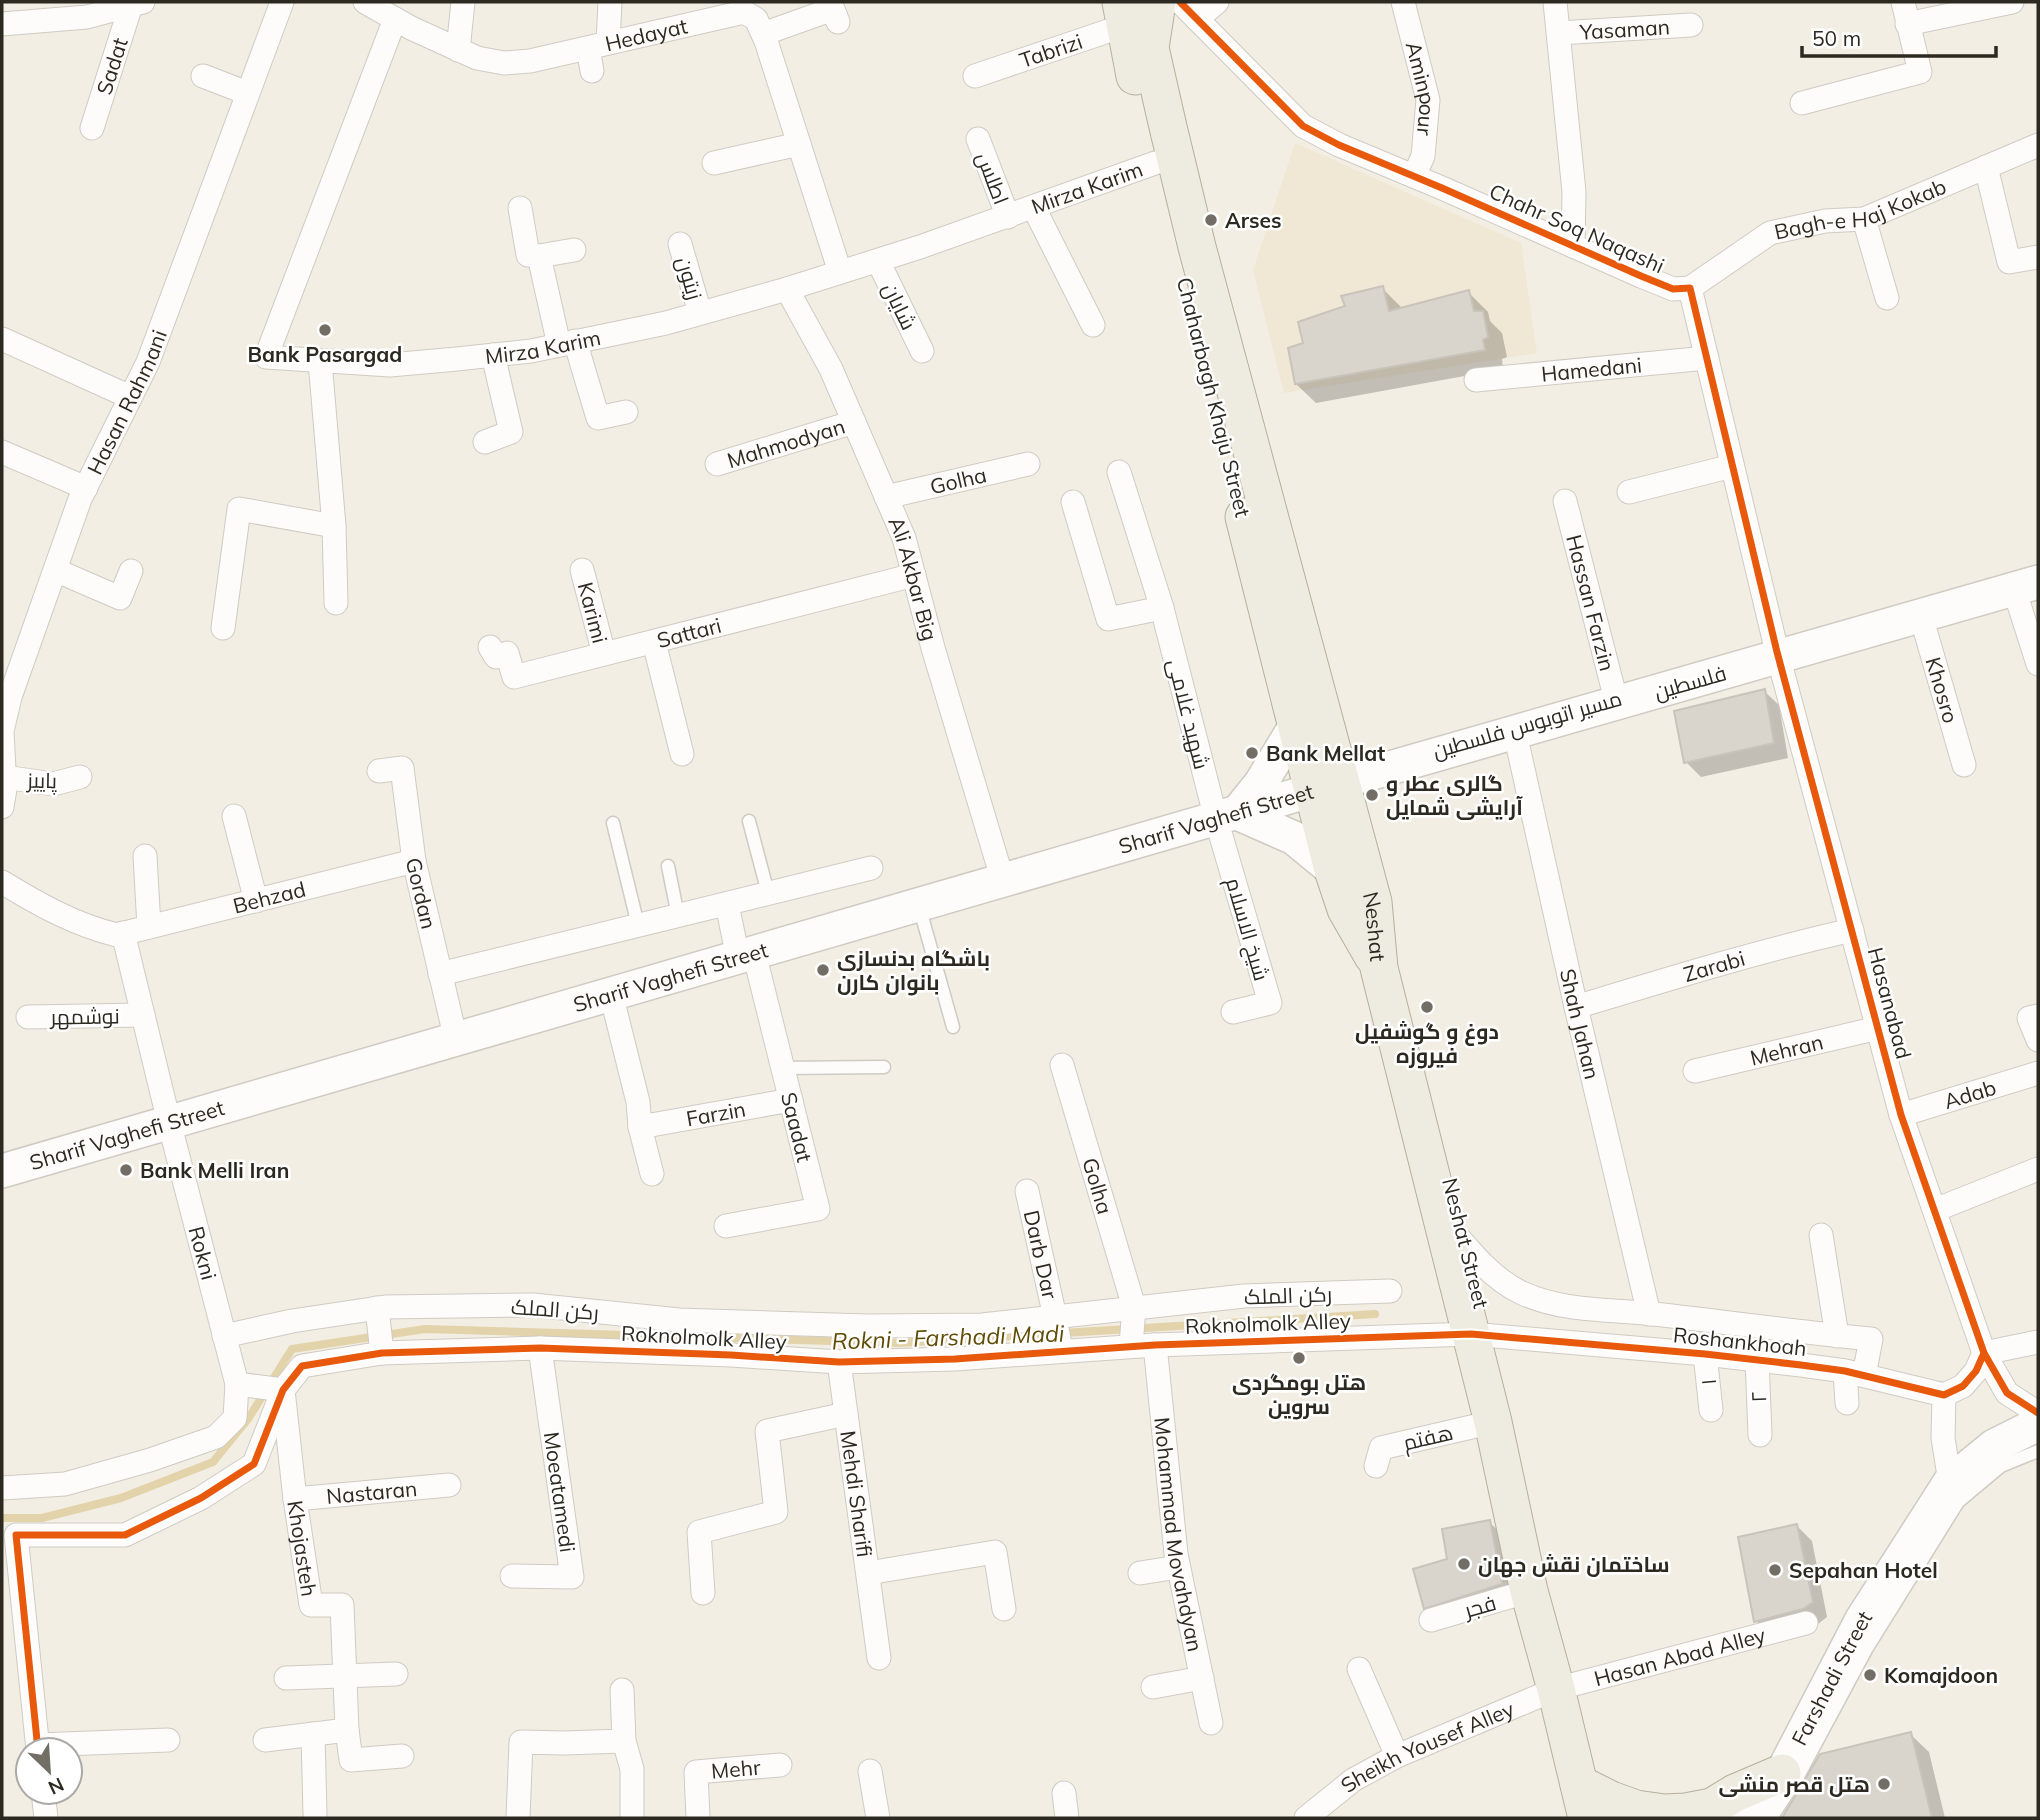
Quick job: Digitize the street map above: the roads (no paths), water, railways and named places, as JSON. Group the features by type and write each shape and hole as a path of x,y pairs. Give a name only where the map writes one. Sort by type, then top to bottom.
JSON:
{"main road":[{"name":"Chaharbagh Khaju Street","path":"1157,2 1150,48 1327,786"},
{"name":"Chaharbagh Khaju Street","path":"1124,13 1145,132 1296,725 1327,786"},
{"name":"فلسطین","path":"1327,786 2030,583"},
{"path":"1296,725 1261,783 1226,816 1294,838 1333,870"},
{"name":"Sharif Vaghefi Street","path":"2,1171 1327,786"},
{"name":"Neshat","path":"1327,786 1333,870 1346,909 1379,968"},
{"name":"Neshat","path":"1327,786 1373,902 1379,968"},
{"name":"Neshat Street","path":"1379,968 1444,1220 1493,1422 1529,1591 1583,1801"},
{"name":"Farshadi Street","path":"1744,1818 1782,1773 1861,1621 1950,1482 1994,1446 2038,1424"},
{"path":"1583,1801 1611,1800 1636,1809 1664,1813 1686,1812 1712,1807 1735,1793 1782,1773"}],"street":[{"name":"Hasan Rahmani","path":"2,807 5,789 2,731 10,697 80,499 148,362 282,2"},
{"name":"Hedayat","path":"365,2 458,50 477,58 504,63 530,61 744,12 761,18"},
{"path":"458,50 463,2"},
{"path":"592,71 610,2"},
{"name":"Chahr Soq Naqashi","path":"1180,2 1303,126 1339,145 1673,289 1690,288"},
{"path":"1197,19 1217,2"},
{"name":"Aminpour","path":"1404,2 1429,100 1423,156 1414,176"},
{"path":"1555,2 1574,192 1573,246"},
{"path":"1802,103 1920,72 1905,13 2012,2"},
{"path":"2,24 87,17 137,3"},
{"name":"Sadat","path":"92,128 137,3"},
{"path":"838,22 833,9 761,18 840,272"},
{"name":"Tabrizi","path":"975,76 1124,13"},
{"name":"Mirza Karim","path":"395,19 266,357 390,365 531,351 666,323 878,261 1155,163"},
{"name":"Yasaman","path":"1559,33 1690,25"},
{"path":"203,76 247,93"},
{"name":"اطلس","path":"978,139 1008,217"},
{"path":"714,163 799,144"},
{"name":"Bagh-e Haj Kokab","path":"1690,288 1770,233 1825,222 1864,219 2038,145"},
{"path":"1986,167 2009,262 2038,257"},
{"path":"520,208 528,255 539,256 574,250"},
{"path":"1034,208 1093,325"},
{"path":"1864,219 1887,298"},
{"name":"زیتون","path":"680,244 700,313"},
{"path":"539,256 567,343 598,418 626,412"},
{"name":"شایان","path":"878,261 922,351"},
{"path":"1690,288 1778,654"},
{"name":"Ali Akbar Big","path":"787,289 831,369 904,538 933,648 1003,881"},
{"path":"2,339 130,397"},
{"path":"485,442 511,432 493,355"},
{"name":"Hamedani","path":"1476,380 1707,358"},
{"path":"320,361 334,526 336,603"},
{"name":"Mahmodyan","path":"717,464 854,422"},
{"path":"2,452 86,488"},
{"name":"Golha","path":"886,497 1028,464"},
{"path":"1629,492 1732,466"},
{"name":"شهید غلامی","path":"1119,472 1226,816"},
{"name":"Hassan Farzin","path":"1565,501 1616,701"},
{"path":"1073,502 1108,619 1162,608"},
{"path":"223,628 239,509 334,526"},
{"path":"55,570 120,598 131,571"},
{"name":"Karimi","path":"582,570 604,654"},
{"name":"Sattari","path":"490,647 496,657 507,653 514,677 914,575"},
{"path":"2030,583 2038,664"},
{"name":"Khosro","path":"1921,616 1964,765"},
{"path":"654,642 682,754"},
{"name":"Hasanabad","path":"1778,654 1901,1115 1984,1353 2007,1393 2038,1413"},
{"name":"Shah Jahan","path":"1515,733 1576,1007 1649,1314"},
{"name":"Gordan","path":"379,771 402,768 414,862 456,1040"},
{"name":"پاییز","path":"4,777 53,784 80,777"},
{"path":"234,816 256,901"},
{"name":"شیخ الاسلام","path":"1226,816 1270,1003 1233,1012"},
{"path":"145,856 149,927"},
{"name":"Behzad","path":"2,882 36,903 90,928 117,935 414,862"},
{"path":"440,974 872,868"},
{"path":"727,904 746,956"},
{"name":"Zarabi","path":"1576,1007 1717,964 1852,930"},
{"path":"123,933 169,1122"},
{"name":"Saadat","path":"726,1226 818,1209 782,1068 746,956"},
{"path":"611,994 638,1102 640,1127 652,1174"},
{"name":"نوشمهر","path":"28,1017 143,1015"},
{"path":"2038,1016 2029,1018 2038,1040"},
{"name":"Mehran","path":"1695,1071 1878,1028"},
{"name":"Golha","path":"1062,1065 1134,1307"},
{"name":"Adab","path":"1901,1115 2038,1073"},
{"name":"Farzin","path":"640,1127 791,1100"},
{"name":"Rokni","path":"2,1488 65,1484 150,1460 216,1437 235,1418 237,1384 169,1122"},
{"path":"1935,1210 2038,1169"},
{"name":"Darb Dar","path":"1027,1191 1061,1351"},
{"name":"Roshankhoah","path":"1444,1220 1494,1273 1520,1292 1549,1303 1587,1310 1649,1314 1871,1339 1854,1373"},
{"path":"1821,1235 1837,1336"},
{"name":"رکن الملک","path":"224,1336 292,1321 377,1308 533,1304 679,1320 868,1326 982,1325 1244,1296 1390,1291"},
{"path":"1131,1346 1134,1307"},
{"path":"377,1308 382,1353"},
{"path":"937,1359 940,1325"},
{"name":"Roshankhoah","path":"1471,1334 1757,1359 1854,1373 1944,1395"},
{"name":"Roknolmolk Alley","path":"37,1736 16,1535 125,1535 201,1499 254,1464 283,1390 302,1366 382,1353 540,1348 839,1362 937,1359 1131,1346 1471,1334"},
{"path":"1950,1482 1943,1437 1944,1395 1963,1386 1976,1371 1984,1353 2038,1342"},
{"name":"Mohammad Movahdyan","path":"1155,1345 1178,1567 1211,1723"},
{"name":"Moeatamedi","path":"512,1576 572,1577 540,1348"},
{"name":"۱","path":"1706,1354 1711,1410"},
{"name":"۲","path":"1757,1359 1760,1435"},
{"name":"Mehdi Sharifi","path":"839,1362 879,1658"},
{"path":"1847,1403 1854,1373"},
{"path":"237,1384 283,1390"},
{"name":"Khojasteh","path":"283,1390 295,1499 311,1605 342,1605 351,1760 402,1756"},
{"name":"Mehdi Sharifi","path":"703,1593 699,1532 776,1512 766,1431 846,1414"},
{"name":"هفتم","path":"1376,1466 1381,1448 1493,1422"},
{"name":"Nastaran","path":"295,1499 449,1485"},
{"name":"Mehdi Sharifi","path":"868,1573 995,1552 1004,1609"},
{"path":"1140,1573 1178,1567"},
{"name":"فجر","path":"1431,1620 1529,1591"},
{"name":"Hasan Abad Alley","path":"1556,1689 1806,1623"},
{"path":"1359,1669 1397,1756"},
{"path":"286,1678 396,1674"},
{"path":"1153,1687 1202,1678"},
{"name":"Sheikh Yousef Alley","path":"1306,1818 1353,1780 1397,1756 1556,1689"},
{"path":"622,1690 624,1741 632,1769 632,1818"},
{"path":"265,1740 348,1730"},
{"path":"313,1734 315,1814"},
{"path":"84,1745 169,1740"},
{"path":"518,1818 521,1742 564,1744 624,1741"},
{"name":"Mehr","path":"698,1818 696,1772 780,1765"},
{"path":"870,1771 878,1818"},
{"path":"1064,1793 1067,1818"}],"lane":[{"path":"1778,654 2030,583"},
{"name":"مسیر اتوبوس فلسطین","path":"1327,786 1355,773 1616,701"},
{"path":"749,821 768,893"},
{"path":"613,823 638,925"},
{"path":"668,866 678,916"},
{"path":"918,905 953,1027"},
{"path":"782,1068 884,1067"},
{"name":"Farshadi Street","path":"1771,1818 1830,1719 1867,1648 1958,1502 2001,1466 2038,1451"}],"waterway":[{"name":"Rokni - Farshadi Madi","path":"2,1518 42,1518 121,1498 213,1462 248,1419 292,1349 425,1329 899,1343 1375,1314"}],"place":[{"name":"Arses","path":"1211,220"},
{"name":"Bank Pasargad","path":"325,330"},
{"name":"Bank Mellat","path":"1252,753"},
{"name":"گالری عطر و آرایشی شمایل","path":"1372,795"},
{"name":"باشگاه بدنسازی بانوان کارن","path":"823,970"},
{"name":"دوغ و گوشفیل فیروزه","path":"1427,1007"},
{"name":"Bank Melli Iran","path":"126,1170"},
{"name":"هتل بومگردی سروین","path":"1299,1358"},
{"name":"ساختمان نقش جهان","path":"1464,1564"},
{"name":"Sepahan Hotel","path":"1775,1570"},
{"name":"Komajdoon","path":"1870,1675"},
{"name":"هتل قصر منشی","path":"1884,1784"}]}
